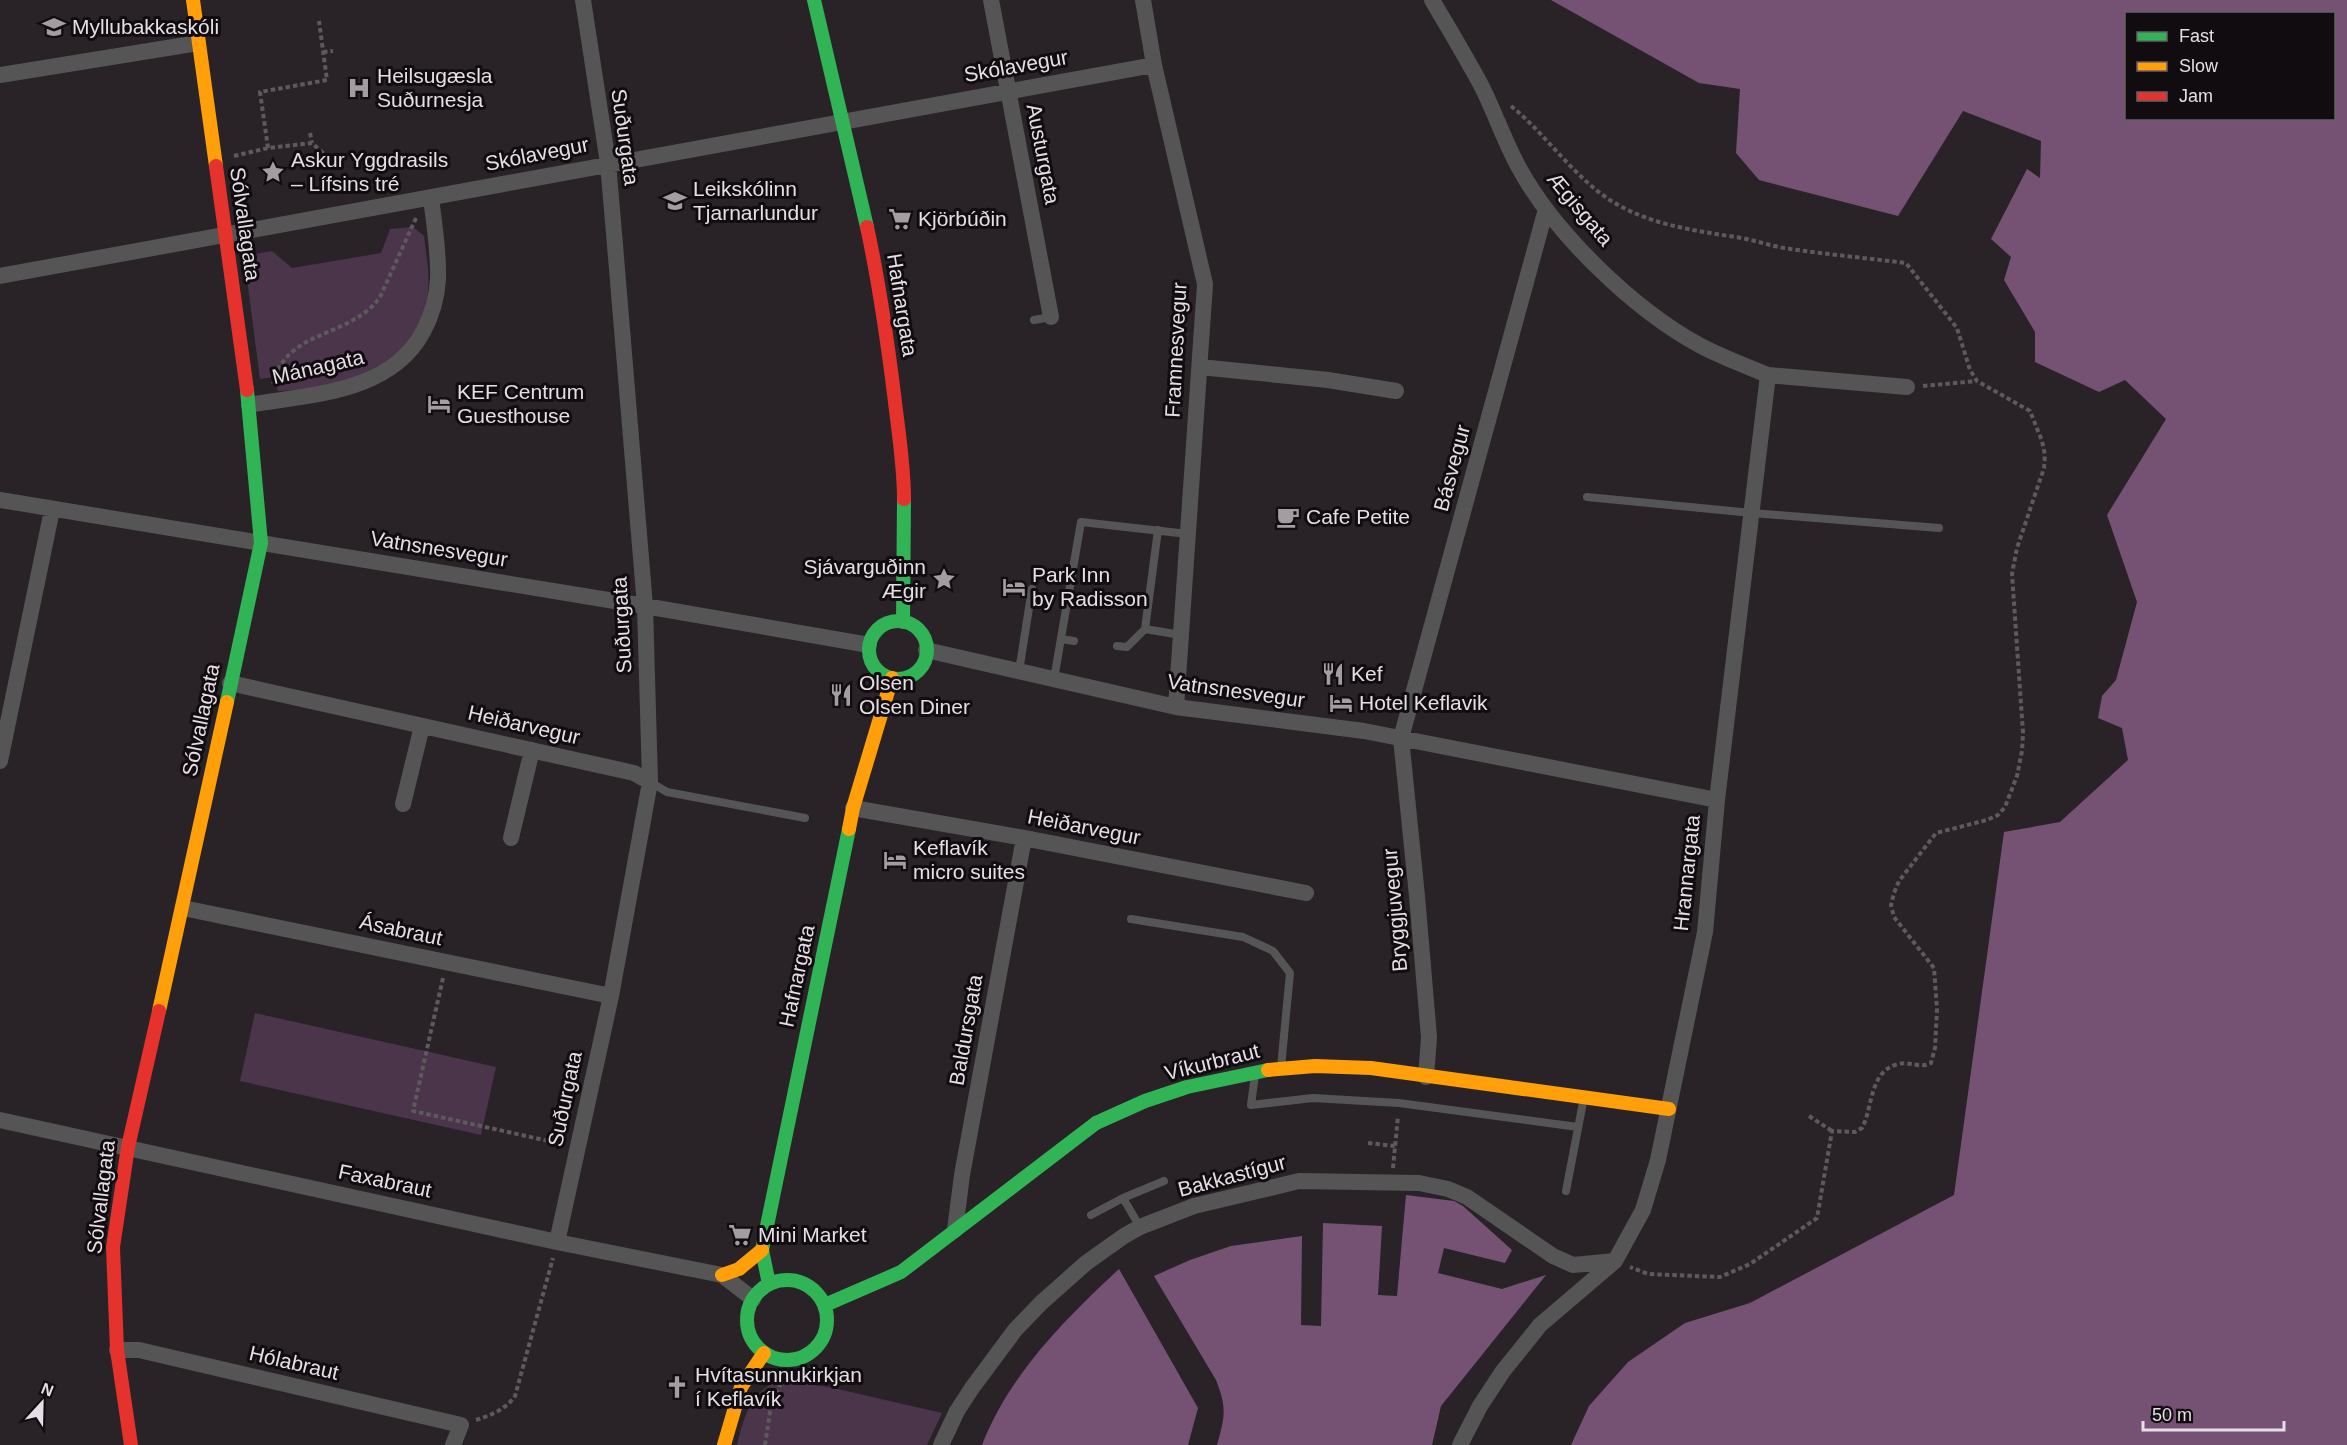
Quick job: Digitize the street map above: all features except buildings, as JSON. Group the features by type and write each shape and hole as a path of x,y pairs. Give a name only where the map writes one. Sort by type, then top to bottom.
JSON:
{"street":[{"name":"Sólvallagata","path":"132,1445 117,1350 113,1247 128,1147 183,908 261,543 249,405 193,0"},
{"name":"Suðurgata","path":"557,1242 610,996 650,782 645,606 608,163 583,0"},
{"name":"Hafnargata","path":"814,0 874,259 903,462 903,622"},
{"name":"Austurgata","path":"991,0 1051,317"},
{"name":"Framnesvegur","path":"1143,0 1154,65 1205,284 1176,707"},
{"name":"Ægisgata","path":"1432,0 1482,88 1518,166 1546,209 1581,249 1619,286 1661,320 1701,346 1768,375"},
{"path":"0,75 198,43"},
{"name":"Skólavegur","path":"0,276 841,120 1154,65"},
{"name":"Mánagata","path":"249,405 357,385 388,370 412,348 428,322 437,293 437,254 427,198"},
{"name":"Básvegur","path":"1401,738 1546,209"},
{"path":"1200,368 1328,380 1396,391"},
{"path":"1768,375 1907,387"},
{"name":"Hrannargata","path":"1460,1445 1480,1406 1503,1371 1540,1325 1616,1261 1643,1210 1658,1160 1705,932 1718,800 1768,375"},
{"name":"Vatnsnesvegur","path":"0,500 869,645"},
{"path":"0,761 52,510"},
{"path":"894,621 903,622 920,632 926,650 923,664 918,670 906,678 892,678 885,676 874,666 869,653 869,645 878,629 885,624 894,621"},
{"name":"Vatnsnesvegur","path":"926,650 1176,707 1364,731 1718,800"},
{"name":"Hafnargata","path":"769,1284 762,1250 853,808 892,678"},
{"name":"Heiðarvegur","path":"230,683 633,773 650,782"},
{"path":"403,804 422,726"},
{"name":"Bryggjuvegur","path":"1401,738 1418,896 1429,1037 1426,1077"},
{"path":"511,838 532,750"},
{"name":"Heiðarvegur","path":"853,808 1024,838 1306,893"},
{"name":"Baldursgata","path":"955,1230 962,1175 1024,838"},
{"name":"Ásabraut","path":"183,908 610,996"},
{"name":"Víkurbraut","path":"825,1305 901,1272 1096,1123 1145,1101 1187,1087 1281,1068 1315,1066 1371,1068 1669,1109"},
{"name":"Faxabraut","path":"0,1120 557,1242 722,1275 753,1299"},
{"name":"Bakkastígur","path":"941,1445 957,1411 1016,1330 1041,1303 1086,1263 1140,1227 1194,1206 1299,1181 1419,1183 1448,1189 1467,1197 1553,1256 1573,1265 1616,1261"},
{"path":"722,1275 739,1269 762,1250"},
{"path":"779,1280 801,1282 812,1288 825,1305 828,1318 827,1331 813,1352 801,1358 788,1361 776,1359 755,1345 749,1334 747,1322 753,1299 769,1284 779,1280"},
{"name":"Hólabraut","path":"117,1350 139,1350 461,1425"},
{"path":"724,1445 741,1387 764,1353"},
{"path":"453,1445 461,1425"}],"lane":[{"path":"1034,320 1051,317"},
{"path":"1587,496 1752,513 1939,528"},
{"path":"1054,679 1081,522 1188,534"},
{"path":"1117,646 1126,647 1145,629 1158,530"},
{"path":"1019,671 1032,589"},
{"path":"1145,629 1181,635"},
{"path":"1060,639 1074,640"},
{"name":"Heiðarvegur","path":"650,782 667,792 805,819"},
{"path":"1131,919 1243,937 1274,951 1290,973 1281,1068"},
{"path":"1256,1072 1251,1105 1313,1098 1399,1103 1578,1127"},
{"path":"1566,1191 1584,1097"},
{"path":"1091,1215 1164,1180"},
{"path":"1123,1198 1140,1227"}],"path":[{"path":"268,148 260,92 327,80 319,21"},
{"path":"323,52 333,51"},
{"path":"1507,103 1533,124 1579,175 1612,201 1643,218 1698,232 1737,237 1781,248 1906,263 1957,328 1977,381 2031,411 2037,425 2045,455 2044,468 2017,548 2012,574 2023,733 2022,751 2010,796 1998,815 1936,833 1899,881 1891,905 1894,917 1934,968 1937,1009 1935,1048 1931,1063 1925,1066 1899,1064 1889,1068 1879,1078 1873,1090 1862,1128 1855,1132 1832,1131 1809,1116"},
{"path":"310,133 312,143 324,154"},
{"path":"215,160 268,148 312,143"},
{"path":"267,402 280,366 290,355 313,338 358,319 374,306 427,198"},
{"path":"1907,387 1977,381"},
{"path":"446,962 413,1111 578,1148"},
{"path":"1391,1182 1398,1119"},
{"path":"1616,1261 1648,1275 1720,1278 1750,1264 1816,1218 1832,1131"},
{"path":"1368,1143 1395,1146"},
{"path":"461,1425 495,1414 510,1404 515,1396 557,1242"},
{"path":"754,1366 780,1385 771,1405 765,1445"}],"shaded area":[{"path":"1551,0 2347,0 2347,1445 1571,1445 1589,1406 1628,1362 1685,1323 1750,1303 1954,1195 2004,832 2060,822 2128,760 2122,728 2098,718 2102,696 2116,680 2137,602 2107,515 2166,419 2125,380 2099,392 2035,362 2035,332 2004,280 2011,257 1991,239 2027,169 2040,178 2041,141 1963,111 1898,216 1759,180 1736,153 1740,89 1699,83"},
{"path":"413,227 424,236 428,291 422,317 410,338 394,355 374,368 327,385 278,391 274,377 260,379 244,256 272,251 292,268 381,253 390,229"},
{"path":"255,1013 496,1067 481,1135 240,1081"},
{"path":"1406,1195 1454,1201 1463,1206 1512,1250 1505,1263 1444,1248 1438,1273 1502,1289 1546,1275 1441,1406 1432,1445 1217,1445 1224,1412 1216,1380 1154,1276 1190,1260 1231,1246 1302,1236 1301,1325 1321,1326 1323,1223 1382,1226 1378,1295 1397,1296"},
{"path":"1119,1269 1198,1408 1188,1445 982,1445 1007,1395 1040,1350"},
{"path":"780,1380 829,1387 942,1413 927,1445 737,1445 742,1425 755,1398"}],"traffic: fast":[{"path":"814,0 867,227"},
{"path":"227,702 261,543 247,390"},
{"path":"903,622 904,499"},
{"path":"898,621 914,626 922,634 927,650 922,666 914,674 898,679 882,674 874,666 869,650 874,634 882,626 898,621"},
{"path":"769,1284 762,1250 849,829"},
{"path":"825,1305 901,1272 1096,1123 1145,1101 1187,1087 1268,1070"},
{"path":"787,1280 802,1283 815,1292 824,1305 827,1320 824,1335 815,1348 802,1357 787,1360 772,1357 759,1348 750,1335 747,1320 750,1305 759,1292 772,1283 787,1280"}],"traffic: slow":[{"path":"193,0 216,166"},
{"path":"849,829 853,808 892,678"},
{"path":"159,1011 227,702"},
{"path":"1268,1070 1315,1066 1371,1068 1669,1109"},
{"path":"722,1275 739,1269 762,1250"},
{"path":"724,1445 741,1387 764,1353"}],"traffic: jam":[{"path":"216,166 247,390"},
{"path":"867,227 889,352 902,460 904,499"},
{"path":"131,1445 117,1350 113,1247 128,1147 159,1011"}],"place":[{"name":"Myllubakkaskóli","path":"54,27"},
{"name":"Heilsugæsla Suðurnesja","path":"359,88"},
{"name":"Askur Yggdrasils – Lífsins tré","path":"273,172"},
{"name":"Leikskólinn Tjarnarlundur","path":"675,201"},
{"name":"Kjörbúðin","path":"900,219"},
{"name":"KEF Centrum Guesthouse","path":"439,404"},
{"name":"Cafe Petite","path":"1288,517"},
{"name":"Sjávarguðinn Ægir","path":"944,579"},
{"name":"Park Inn by Radisson","path":"1014,587"},
{"name":"Kef","path":"1333,674"},
{"name":"Olsen Olsen Diner","path":"841,695"},
{"name":"Hotel Keflavik","path":"1341,703"},
{"name":"Keflavík micro suites","path":"895,860"},
{"name":"Mini Market","path":"740,1235"},
{"name":"Hvítasunnukirkjan í Keflavík","path":"677,1387"}]}
